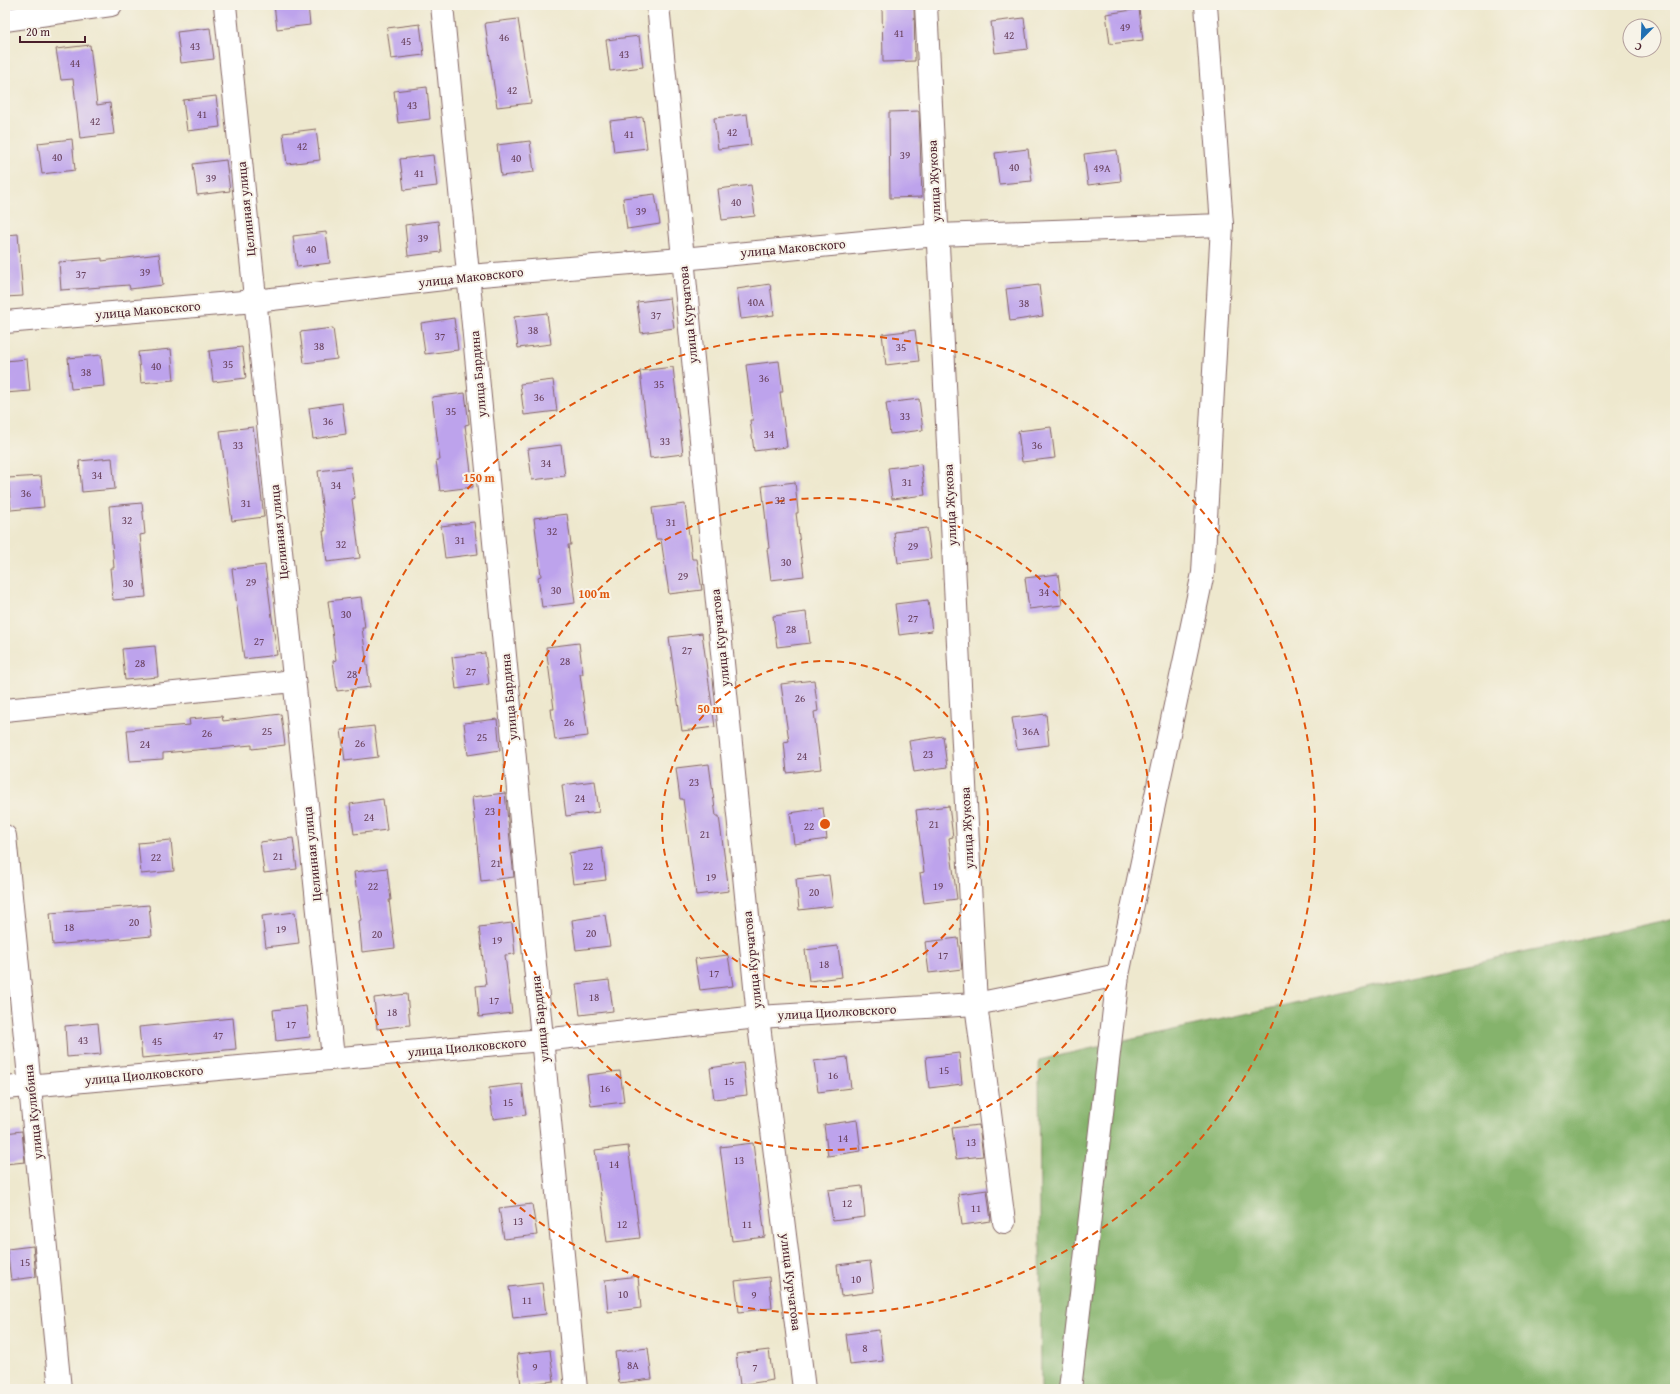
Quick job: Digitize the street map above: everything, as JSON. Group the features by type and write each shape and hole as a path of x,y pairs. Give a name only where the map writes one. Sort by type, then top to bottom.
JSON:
{"street":[{"path":"5,20 111,5"},
{"name":"Целинная улица","path":"225,5 333,1058"},
{"name":"улица Бардина","path":"442,5 576,1389"},
{"name":"улица Курчатова","path":"658,5 758,1017 804,1389"},
{"name":"улица Жукова","path":"926,5 976,1004 1004,1222"},
{"path":"1070,1389 1118,974 1203,573 1222,225 1206,5"},
{"name":"улица Маковского","path":"5,322 255,301 469,276 682,259 937,235 1222,225"},
{"path":"5,710 294,681"},
{"name":"улица Кулибина","path":"5,836 60,1389"},
{"name":"улица Циолковского","path":"5,1088 542,1040 758,1017 976,1004 1118,974"}],"green space":[{"path":"1675,918 1675,1389 1041,1389 1039,1060"}],"building":[{"path":"274,5 308,5 310,25 277,29"},
{"path":"882,5 914,5 915,61 883,62"},
{"path":"1139,9 1143,40 1110,44 1106,14"},
{"path":"1024,18 1028,49 995,53 991,22"},
{"path":"518,19 531,103 497,107 485,23"},
{"path":"420,24 424,55 391,59 387,28"},
{"path":"210,28 214,59 181,63 177,32"},
{"path":"639,36 643,67 610,71 606,40"},
{"path":"90,45 97,105 110,103 114,134 80,138 73,79 61,80 56,49"},
{"path":"427,87 430,119 398,123 394,91"},
{"path":"216,96 220,127 187,131 183,100"},
{"path":"919,111 922,197 890,198 889,112"},
{"path":"747,114 751,145 718,149 714,118"},
{"path":"643,117 647,148 614,152 610,121"},
{"path":"316,129 320,160 287,164 283,133"},
{"path":"72,139 75,170 42,174 38,143"},
{"path":"530,141 534,172 501,176 497,145"},
{"path":"1028,149 1032,181 999,184 995,153"},
{"path":"1117,150 1121,181 1088,185 1084,154"},
{"path":"433,155 437,186 404,190 400,159"},
{"path":"226,160 230,191 197,195 193,164"},
{"path":"751,185 755,216 722,220 718,189"},
{"path":"655,194 660,224 627,229 623,198"},
{"path":"438,221 441,252 408,256 405,225"},
{"path":"326,232 330,263 297,267 293,236"},
{"path":"18,234 23,296 5,297 5,235"},
{"path":"159,254 163,285 130,289 129,285 61,290 59,262 102,258 102,261"},
{"path":"770,284 774,315 741,319 737,289"},
{"path":"1039,285 1043,316 1010,321 1006,289"},
{"path":"670,298 674,328 641,333 637,302"},
{"path":"547,313 551,344 518,348 514,317"},
{"path":"454,318 458,350 425,354 421,323"},
{"path":"333,328 337,359 304,363 300,332"},
{"path":"915,330 919,361 886,365 882,334"},
{"path":"242,347 246,378 213,382 209,351"},
{"path":"171,349 174,380 141,383 138,352"},
{"path":"101,355 104,386 71,389 68,358"},
{"path":"27,359 30,391 5,393 5,361"},
{"path":"779,361 783,392 780,392 787,447 754,451 750,420 753,420 746,365"},
{"path":"673,367 683,454 650,458 640,371"},
{"path":"553,380 557,411 524,415 520,384"},
{"path":"465,393 469,424 465,425 473,487 440,491 436,460 440,460 432,397"},
{"path":"919,399 923,430 890,434 886,403"},
{"path":"342,403 346,434 313,439 309,408"},
{"path":"253,427 264,517 232,521 220,431"},
{"path":"1051,427 1055,458 1022,462 1018,431"},
{"path":"561,445 565,476 532,480 528,449"},
{"path":"112,458 115,489 82,492 79,461"},
{"path":"921,464 925,495 892,499 888,468"},
{"path":"351,467 355,498 352,499 360,558 327,562 318,471"},
{"path":"41,476 44,507 11,510 8,478"},
{"path":"795,482 798,511 798,513 796,513 804,576 771,580 762,486"},
{"path":"142,503 145,534 140,535 146,597 113,600 110,568 114,568 109,506"},
{"path":"685,504 692,559 697,559 702,590 669,594 661,539 656,539 652,508"},
{"path":"567,514 571,545 568,545 575,603 542,607 538,577 541,576 534,518"},
{"path":"474,522 478,554 445,558 441,526"},
{"path":"927,528 931,559 898,563 894,532"},
{"path":"265,565 277,655 244,659 232,569"},
{"path":"1058,574 1062,605 1029,609 1025,578"},
{"path":"361,597 365,628 362,628 370,687 337,691 333,661 336,660 328,601"},
{"path":"928,600 932,631 899,635 895,604"},
{"path":"806,612 810,643 777,647 773,616"},
{"path":"702,633 715,727 682,731 669,637"},
{"path":"579,643 583,674 580,674 588,736 555,740 551,709 554,709 546,647"},
{"path":"155,646 158,677 125,680 122,649"},
{"path":"485,653 489,684 456,689 452,657"},
{"path":"814,680 818,711 814,712 821,769 787,773 784,742 789,741 781,684"},
{"path":"281,714 285,745 252,749 252,745 163,753 163,759 130,761 127,730 190,725 189,719 222,716 223,721"},
{"path":"1046,714 1049,745 1017,749 1012,718"},
{"path":"497,719 500,750 468,755 464,723"},
{"path":"374,726 378,757 345,761 341,730"},
{"path":"943,736 947,767 914,772 909,741"},
{"path":"709,764 716,816 719,816 729,891 696,895 683,799 680,799 676,768"},
{"path":"595,781 599,812 566,816 562,785"},
{"path":"505,793 514,877 481,881 472,797"},
{"path":"383,799 387,830 354,834 350,804"},
{"path":"949,806 953,837 949,838 957,899 924,903 920,873 924,872 916,810"},
{"path":"823,808 827,839 794,844 790,813"},
{"path":"293,838 297,869 264,873 260,842"},
{"path":"171,840 174,871 141,874 138,843"},
{"path":"602,848 606,880 573,884 569,853"},
{"path":"387,868 395,948 362,952 359,921 361,920 354,872"},
{"path":"829,875 833,906 799,910 796,879"},
{"path":"149,905 152,936 53,945 50,913"},
{"path":"295,912 299,943 266,947 262,916"},
{"path":"605,915 610,946 576,950 572,920"},
{"path":"512,923 515,954 505,955 512,1013 479,1017 476,986 486,985 479,927"},
{"path":"958,938 962,969 929,973 925,942"},
{"path":"838,946 842,977 809,981 805,950"},
{"path":"728,955 733,986 700,990 695,959"},
{"path":"609,980 613,1011 580,1015 576,984"},
{"path":"407,994 410,1025 377,1029 374,998"},
{"path":"306,1006 310,1037 276,1041 273,1010"},
{"path":"233,1018 236,1049 142,1058 139,1027"},
{"path":"98,1023 101,1054 67,1057 65,1026"},
{"path":"959,1053 962,1084 929,1088 926,1057"},
{"path":"847,1057 851,1088 818,1092 814,1061"},
{"path":"743,1063 747,1095 714,1099 710,1068"},
{"path":"620,1071 624,1102 591,1106 587,1075"},
{"path":"522,1084 526,1115 493,1119 489,1088"},
{"path":"857,1120 861,1151 828,1156 824,1125"},
{"path":"979,1125 983,1156 956,1159 952,1128"},
{"path":"22,1131 25,1162 5,1164 5,1133"},
{"path":"753,1143 765,1237 732,1241 720,1147"},
{"path":"628,1146 640,1238 607,1242 595,1150"},
{"path":"862,1186 865,1217 833,1221 828,1190"},
{"path":"987,1190 991,1221 962,1225 958,1194"},
{"path":"532,1204 537,1235 504,1239 499,1208"},
{"path":"33,1246 36,1277 11,1280 7,1249"},
{"path":"870,1261 874,1292 841,1296 837,1265"},
{"path":"638,1276 641,1308 608,1312 605,1280"},
{"path":"769,1277 772,1308 739,1312 735,1281"},
{"path":"542,1283 546,1314 513,1318 509,1287"},
{"path":"879,1330 883,1361 850,1365 846,1334"},
{"path":"648,1348 652,1379 619,1383 615,1352"},
{"path":"550,1350 554,1381 521,1385 517,1354"},
{"path":"769,1350 773,1380 740,1385 736,1354"}]}
